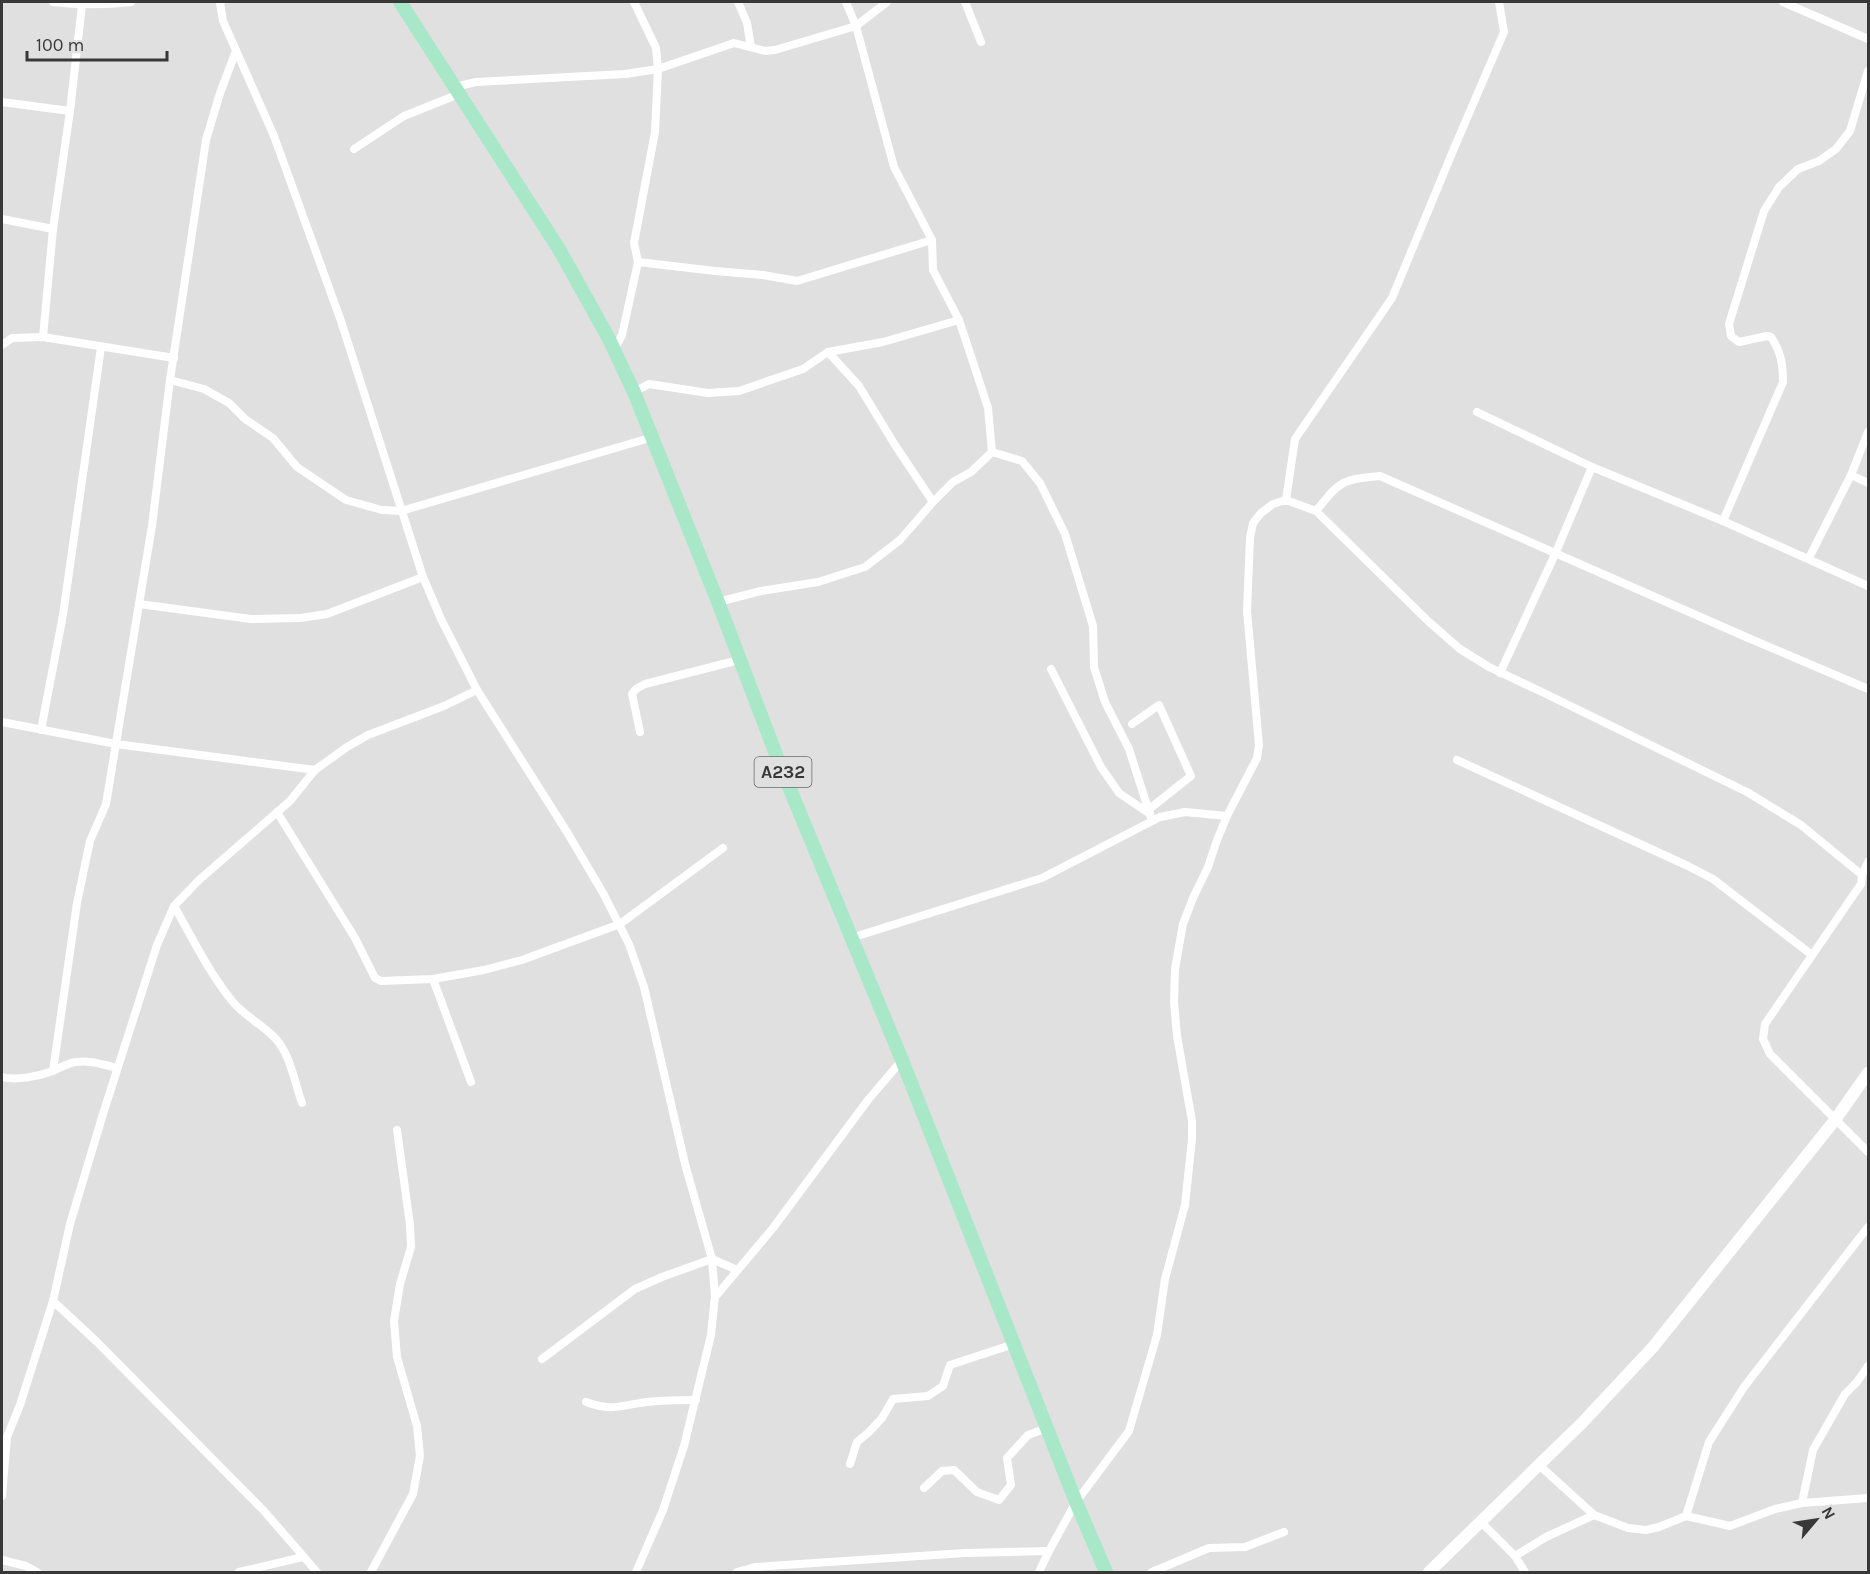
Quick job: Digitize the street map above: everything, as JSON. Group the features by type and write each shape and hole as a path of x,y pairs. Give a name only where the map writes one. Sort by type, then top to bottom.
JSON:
{"main road":[{"name":"A232","path":"400,2 559,249 634,392 780,765 902,1060 1076,1502 1106,1572"},
{"path":"1429,1572 1597,1407 1653,1347 1835,1120 1869,1073"}],"street":[{"path":"53,2 82,5 131,2"},
{"path":"219,2 223,21 274,136 341,321 423,577 441,619 477,690 567,832 620,924 644,987 685,1164 712,1259 715,1296 711,1335 684,1446 663,1510 636,1572"},
{"path":"614,350 622,335 638,262 634,243 655,132 656,48 634,2"},
{"path":"738,2 747,23 751,47"},
{"path":"846,2 856,26 894,167 933,240 933,270 959,320 988,408 992,452"},
{"path":"354,149 404,116 476,82 625,74 657,69 734,43 765,51 775,50 856,26 887,2"},
{"path":"965,2 981,42"},
{"path":"1286,500 1295,439 1392,298 1504,32 1499,2"},
{"path":"1783,2 1869,39"},
{"path":"44,337 53,229 82,5"},
{"path":"52,1071 77,903 90,841 105,804 116,744 152,526 170,380 206,140 236,51"},
{"path":"1723,521 1783,382 1783,364 1778,347 1771,337 1739,342 1731,336 1729,324 1764,211 1779,187 1798,169 1819,161 1836,149 1850,131 1869,71"},
{"path":"2,102 70,111"},
{"path":"2,219 53,229"},
{"path":"638,262 716,272 763,275 797,281 933,240"},
{"path":"634,392 649,384 708,393 740,391 803,369 828,352 883,342 959,320"},
{"path":"2,336 44,337 174,358"},
{"path":"2,345 12,338"},
{"path":"41,730 63,615 101,347"},
{"path":"828,352 859,386 895,446 933,502"},
{"path":"170,380 204,389 229,403 273,438 297,467 346,500 382,510 401,511 653,437"},
{"path":"1477,412 1592,467 1723,521 1869,586"},
{"path":"1809,558 1851,475 1869,432"},
{"path":"718,602 761,591 818,582 865,567 900,540 953,482 971,472 992,452"},
{"path":"992,452 1022,461 1040,483 1065,534 1093,626 1094,667 1102,694 1129,748 1150,815"},
{"path":"1500,673 1592,467"},
{"path":"1851,475 1869,483"},
{"path":"1316,511 1332,490 1343,482 1380,476 1746,638 1869,689"},
{"path":"1039,1572 1048,1551 1076,1502 1129,1431 1157,1335 1165,1279 1185,1205 1192,1121 1177,1036 1174,1002 1175,969 1183,924 1193,898 1208,867 1227,816 1257,758 1259,745 1247,611 1250,538 1253,523 1261,513 1273,504 1286,500 1316,511 1460,649 1500,673 1747,792 1801,825 1862,874"},
{"path":"139,604 251,619 300,618 327,614 423,577"},
{"path":"640,732 632,694 636,688 739,660"},
{"path":"1051,669 1101,767 1119,793 1150,815 1160,817 1185,812 1227,816"},
{"path":"2,1496 7,1437 20,1405 53,1301 70,1224 117,1068 157,945 174,906 207,873 290,801 315,770 347,747 368,735 444,706 477,690"},
{"path":"851,938 1042,878 1150,815 1191,776 1159,705 1132,724"},
{"path":"2,722 116,744 315,770"},
{"path":"1457,760 1713,879 1812,955"},
{"path":"277,812 355,939 375,978 381,981 434,979 484,970 522,960 620,924 723,848"},
{"path":"1869,862 1862,874 1861,884 1765,1024 1763,1039 1770,1054 1869,1152"},
{"path":"174,906 218,981 234,1003 272,1035 284,1050 302,1103"},
{"path":"434,979 471,1082"},
{"path":"715,1296 773,1228 868,1100 902,1060"},
{"path":"2,1077 25,1077 52,1071 71,1063 90,1061 117,1068"},
{"path":"371,1572 413,1494 420,1456 417,1426 397,1357 394,1321 400,1284 411,1247 397,1130"},
{"path":"1686,1516 1709,1442 1744,1387 1868,1228"},
{"path":"542,1359 635,1289 712,1259 737,1270"},
{"path":"53,1301 97,1342 264,1511 317,1572"},
{"path":"850,1464 857,1442 882,1418 893,1399 928,1396 943,1386 950,1365 1014,1344"},
{"path":"1802,1503 1814,1450 1845,1394 1869,1366"},
{"path":"586,1402 602,1408 616,1408 648,1402 696,1400"},
{"path":"924,1488 942,1471 954,1470 977,1492 999,1500 1011,1485 1007,1458 1028,1435 1047,1428"},
{"path":"1539,1465 1594,1515 1628,1528 1646,1530 1686,1516 1730,1526 1775,1509 1802,1503 1869,1498"},
{"path":"1515,1556 1546,1537 1594,1515"},
{"path":"1481,1522 1515,1556 1525,1572"},
{"path":"1152,1572 1209,1548 1245,1547 1284,1532"},
{"path":"737,1572 766,1566 965,1553 1048,1551"},
{"path":"239,1572 303,1557"},
{"path":"2,1560 26,1566 37,1572"}]}
